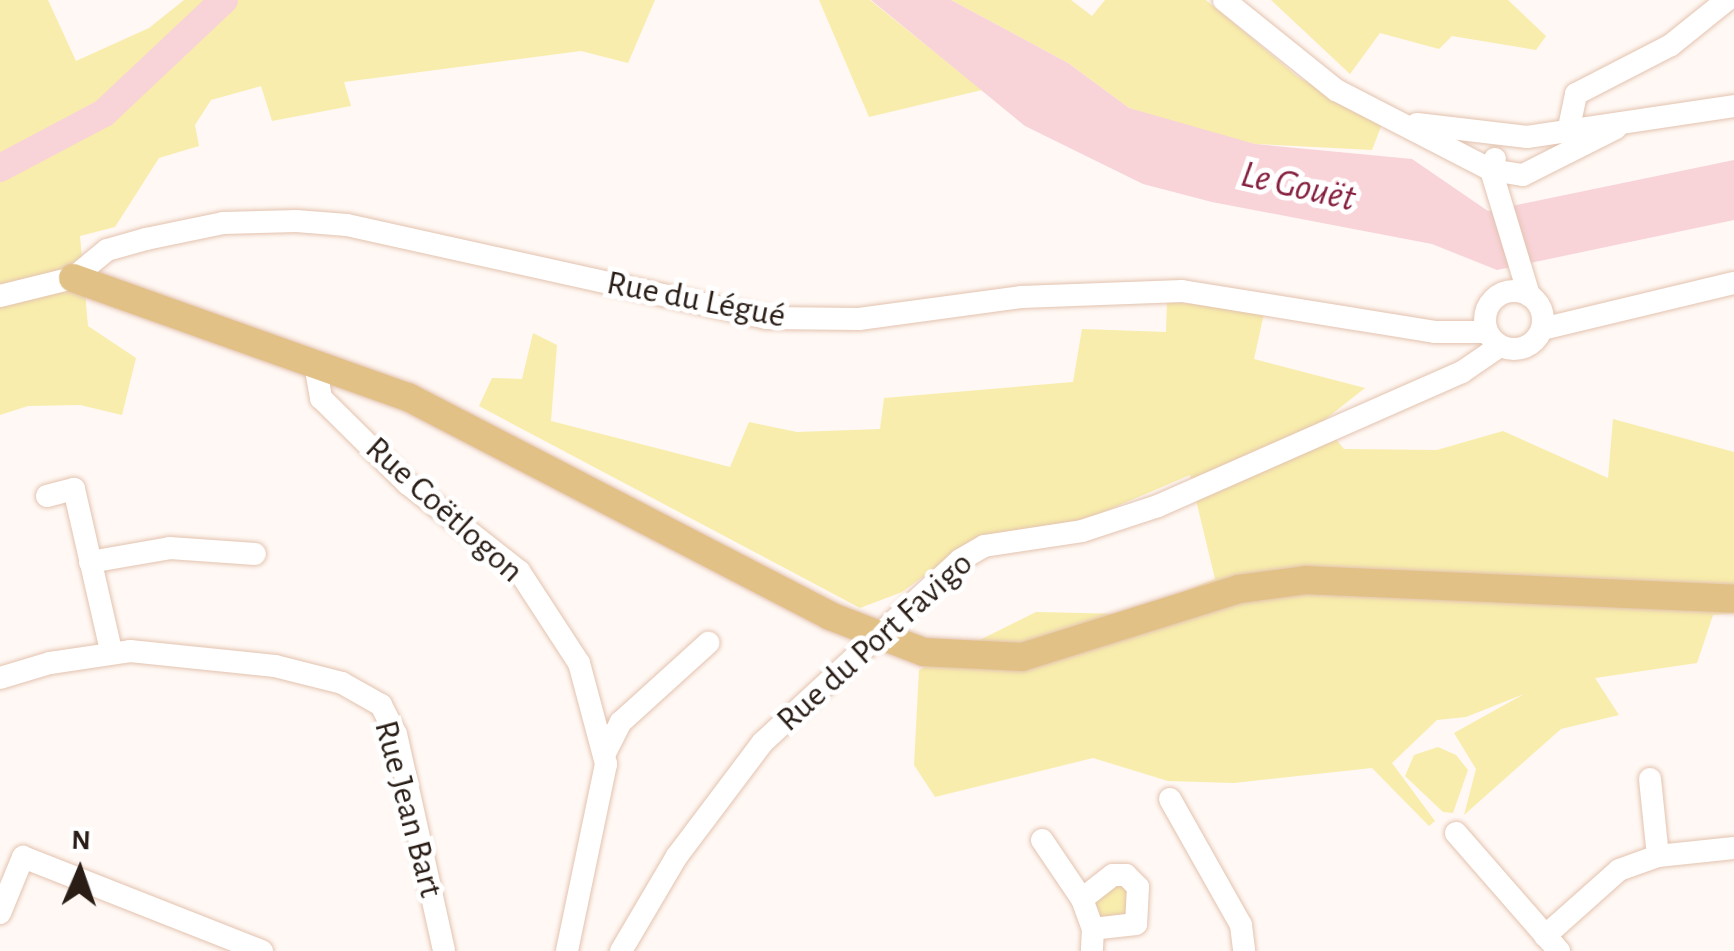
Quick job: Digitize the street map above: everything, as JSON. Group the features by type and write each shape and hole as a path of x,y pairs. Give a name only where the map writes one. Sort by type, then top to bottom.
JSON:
{"main road":[{"path":"73,278 314,364 459,421 880,638 952,656 1022,657 1239,589 1339,578 1734,599"}],"street":[{"path":"1224,0 1336,90 1507,173 1616,128"},
{"path":"1568,132 1576,94 1671,45 1727,0"},
{"path":"1414,125 1527,137 1616,128 1734,106"},
{"path":"1503,136 1505,204 1516,264 1533,298 1542,329"},
{"path":"1507,173 1527,137"},
{"name":"Rue du Légué","path":"0,296 73,278 107,250 146,238 224,223 296,220 365,229 766,318 859,319 1021,297 1182,291 1412,324 1492,322"},
{"path":"1492,322 1516,264"},
{"path":"1492,322 1524,348 1542,329 1591,314 1734,283"},
{"path":"1492,322 1512,290 1591,314"},
{"name":"Rue du Port Favigo","path":"621,951 724,787 762,742 984,546 1082,531 1158,506 1462,372 1492,322"},
{"name":"Rue Coëtlogon","path":"314,364 321,398 408,484 519,572 554,619 579,663 604,755 567,951"},
{"path":"47,496 74,489 110,651"},
{"path":"90,562 170,548 256,554"},
{"path":"604,755 620,722 708,643"},
{"name":"Rue Jean Bart","path":"0,678 110,651 275,666 342,682 382,705 396,734 444,951"},
{"path":"1650,779 1658,856"},
{"path":"1170,799 1227,897 1244,951"},
{"path":"1456,833 1552,943 1619,870 1658,856 1734,848"},
{"path":"1042,840 1082,899 1092,940 1136,924 1138,886 1126,875 1113,875 1082,899"},
{"path":"0,912 23,856 231,945 262,951"}],"shaded area":[{"path":"0,0 48,0 76,61 149,28 184,0 655,0 628,63 581,51 344,82 351,106 272,121 261,86 211,100 195,125 199,146 159,158 115,227 80,236 88,326 136,358 122,415 80,405 28,406 0,415"},
{"path":"819,0 870,0 982,90 869,117"},
{"path":"951,0 1071,0 1092,16 1105,0 1206,0 1298,77 1382,124 1372,150 1255,144 1197,130 1129,108 1068,63"},
{"path":"1271,0 1508,0 1546,36 1536,50 1452,36 1439,49 1380,33 1350,74"},
{"path":"1167,302 1265,309 1254,359 1365,388 1322,422 1344,449 1437,450 1503,431 1608,478 1613,419 1734,452 1734,613 1713,615 1697,663 1595,678 1619,715 1561,729 1464,815 1476,769 1454,733 1524,694 1466,717 1437,720 1392,763 1435,821 1429,826 1372,768 1234,783 1168,781 1093,758 935,797 914,765 919,670 1036,612 1126,614 1215,579 1190,475 1087,519 979,536 902,592 860,608 479,406 492,378 522,379 533,333 557,345 551,421 730,467 749,422 797,432 880,429 884,398 1073,382 1082,329 1166,332"},
{"path":"1438,747 1456,755 1468,770 1453,813 1443,812 1405,776 1414,755"},
{"path":"1126,881 1130,917 1099,920 1094,896"}],"water":[{"path":"871,0 951,0 1068,63 1129,108 1255,144 1412,159 1488,211 1734,160 1734,220 1497,270 1432,244 1212,202 1143,184 1025,126"}],"waterway":[{"name":"Le Gouët","path":"0,168 104,113 224,0"}]}
